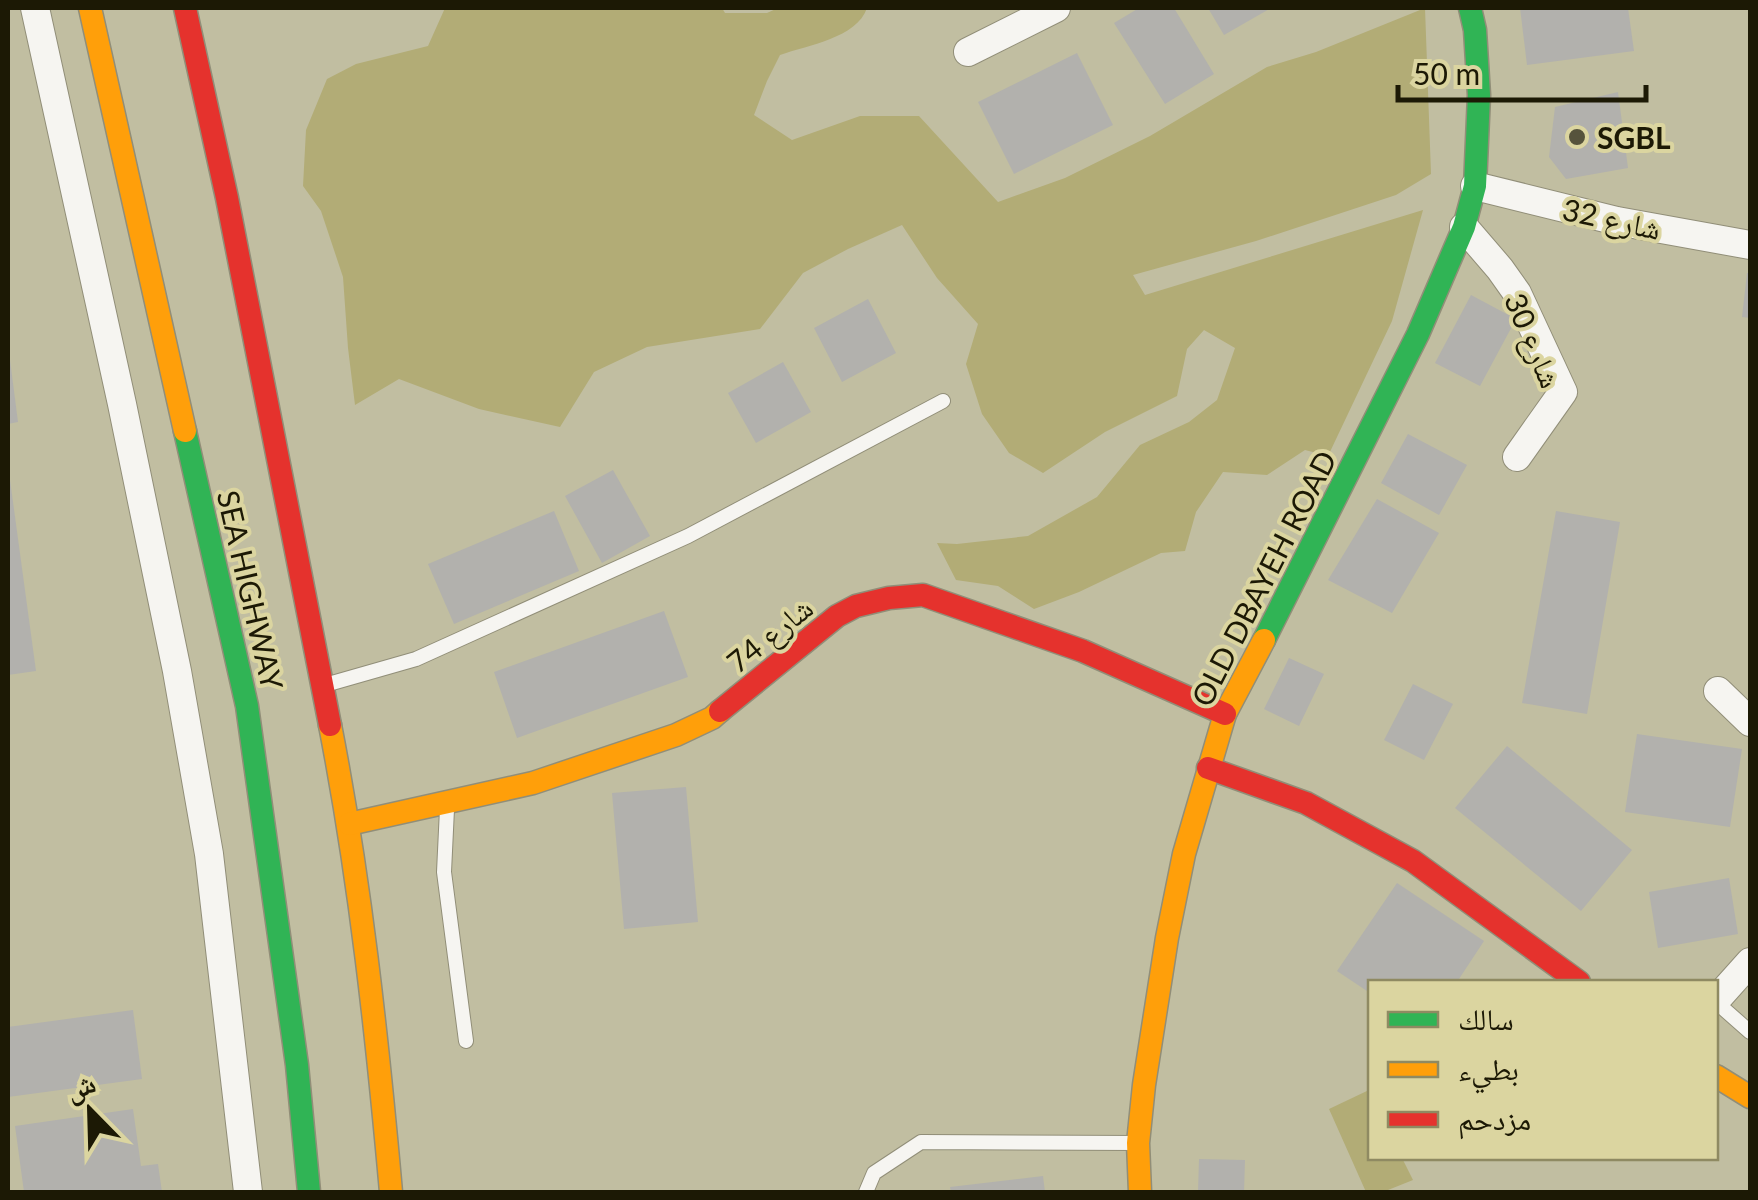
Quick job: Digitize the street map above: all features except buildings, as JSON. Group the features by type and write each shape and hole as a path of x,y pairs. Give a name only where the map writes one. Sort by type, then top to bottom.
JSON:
{"main road":[{"name":"SEA HIGHWAY","path":"90,8 247,706 297,1065 309,1192"},
{"name":"SEA HIGHWAY","path":"185,8 227,198 348,824 380,1065 391,1192"},
{"name":"OLD DBAYEH ROAD","path":"1140,1192 1138,1143 1166,938 1184,854 1225,714 1418,334 1464,227 1475,186 1479,96 1470,8"},
{"name":"شارع 74","path":"348,824 532,783 676,735 712,718 838,616 856,606 889,598 924,595 1083,651 1225,714"},
{"path":"1208,768 1306,804 1413,861 1576,980"},
{"path":"1718,1077 1750,1096"}],"street":[{"path":"35,8 177,671 209,854 248,1192"},
{"path":"968,52 1056,8"},
{"name":"شارع 32","path":"1475,186 1617,221 1750,245"},
{"name":"شارع 30","path":"1464,227 1517,293 1563,392 1517,457"},
{"path":"1718,691 1750,722"},
{"path":"1718,1000 1750,962"}],"lane":[{"path":"322,686 416,659 688,536 943,401"},
{"path":"447,802 444,872 466,1041"},
{"path":"1718,1004 1750,1032"},
{"path":"866,1192 874,1173 921,1142 1138,1143"}],"shaded area":[{"path":"445,8 722,8 725,13 767,13 778,8 867,8 853,27 842,33 780,55 754,115 792,140 860,116 919,116 998,202 1065,178 1150,136 1267,67 1316,52 1425,8 1431,174 1396,195 1256,241 1133,275 1145,295 1423,210 1392,321 1328,456 1305,450 1267,475 1223,472 1196,512 1185,551 1161,553 1034,609 998,586 956,580 937,543 1028,536 1097,497 1140,445 1189,422 1217,400 1235,348 1204,330 1187,349 1177,396 1105,432 1043,473 1009,453 982,414 966,364 978,324 937,278 902,225 803,273 760,329 647,347 594,372 560,427 479,409 399,379 355,405 343,277 321,211 303,186 306,130 327,79 356,64 428,46"},
{"path":"1368,1090 1368,1160 1403,1160 1413,1180 1383,1192 1366,1192 1329,1109"}],"traffic: fast":[{"path":"1264,640 1418,334 1464,227 1475,186 1479,95 1470,8"},
{"path":"185,431 247,706 297,1065 309,1192"}],"traffic: slow":[{"path":"90,8 185,431"},
{"path":"1140,1192 1138,1143 1144,1085 1184,854 1225,714 1264,640"},
{"path":"349,824 533,783 676,735 720,711"},
{"path":"330,725 367,957 391,1192"},
{"path":"1718,1077 1750,1097"}],"traffic: jam":[{"path":"185,8 227,198 330,725"},
{"path":"720,711 837,616 856,606 923,595 1083,651 1225,714"},
{"path":"1208,768 1306,803 1413,861 1576,980"}],"place":[{"name":"SGBL","path":"1577,137"}]}
